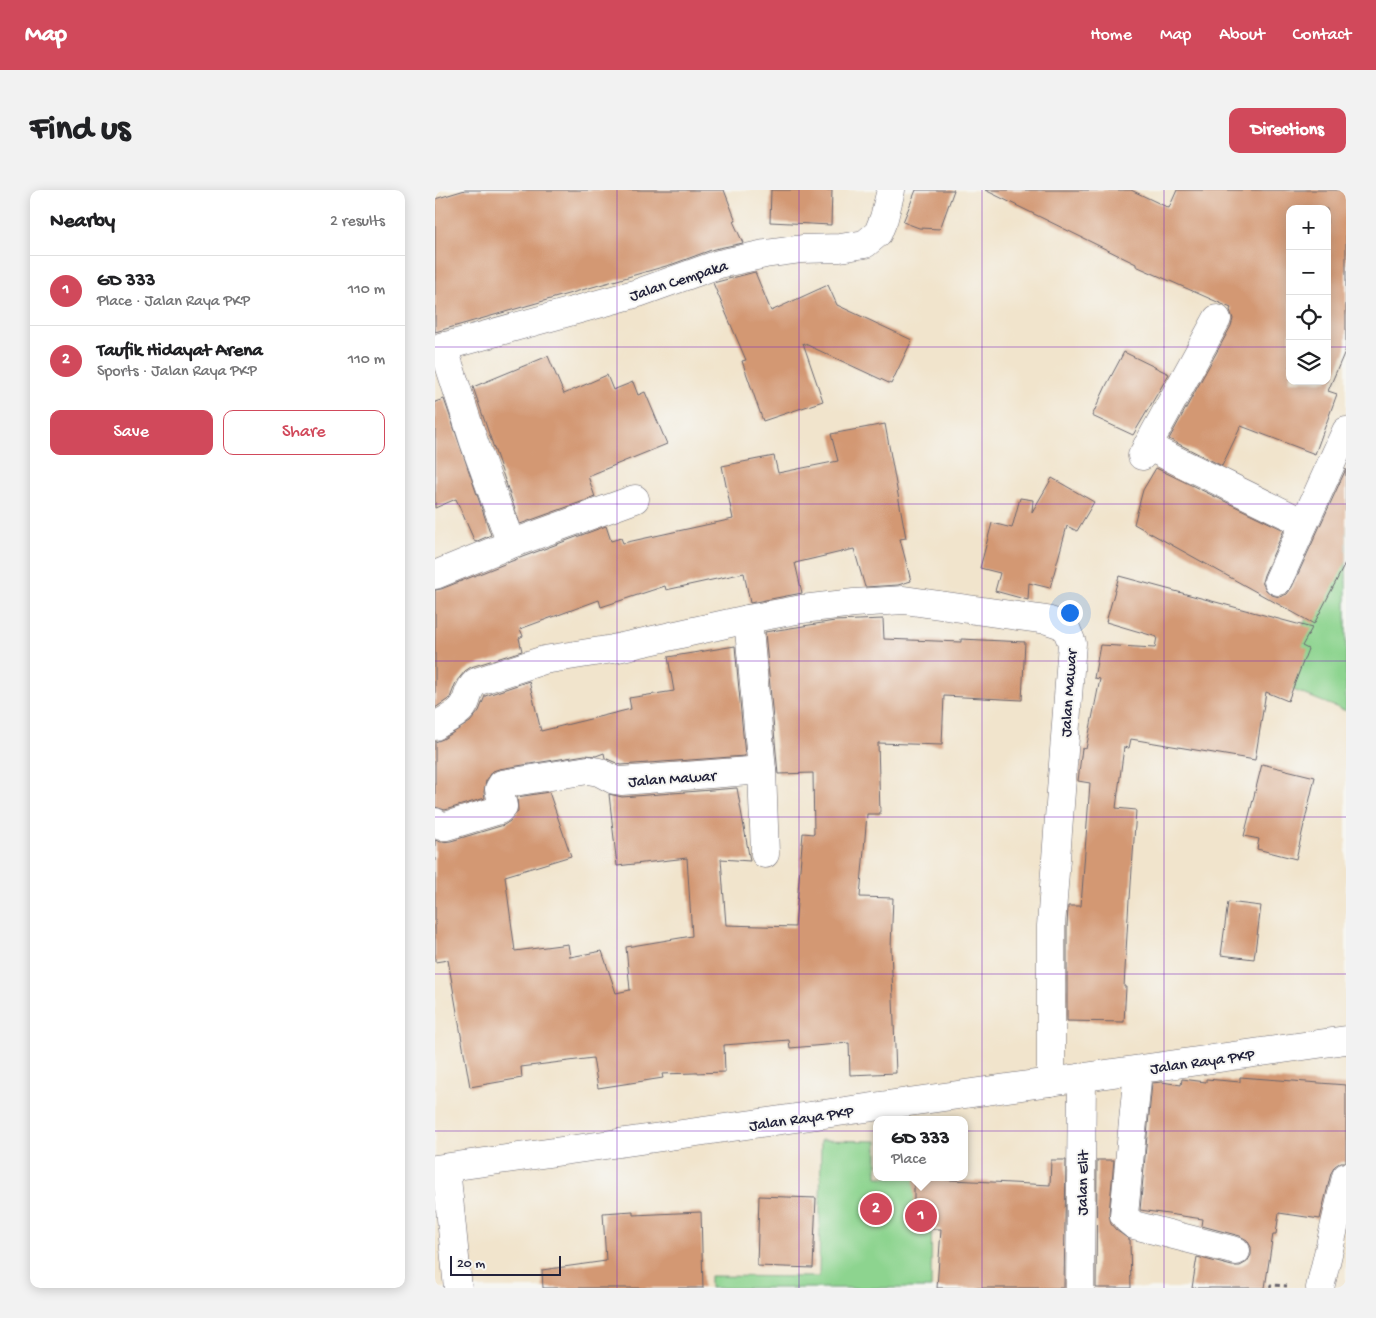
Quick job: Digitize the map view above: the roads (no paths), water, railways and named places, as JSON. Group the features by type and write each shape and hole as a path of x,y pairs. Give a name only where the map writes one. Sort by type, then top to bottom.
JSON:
{"street":[{"name":"Jalan Cempaka","path":"439,348 638,294 719,264 765,254 865,244 878,233 891,190"},
{"path":"1217,319 1145,451 1304,523"},
{"path":"439,348 511,544"},
{"path":"1277,581 1346,431"},
{"path":"435,575 511,544 635,499"},
{"name":"Jalan Mawar","path":"435,726 454,716 463,706 468,689 476,682 544,660 613,649 802,609 904,600 1047,620 1065,626 1072,643 1051,926 1051,1082"},
{"path":"748,619 762,770 765,854"},
{"name":"Jalan Mawar","path":"435,822 441,826 446,826 499,810 503,806 499,789 502,784 551,776 592,770 614,780 621,781 762,770"},
{"name":"Jalan Raya PKP","path":"441,1169 1346,1040"},
{"path":"1138,1070 1125,1215 1127,1220 1134,1225 1236,1251"},
{"name":"Jalan Elit","path":"1080,1288 1082,1078"},
{"path":"441,1169 458,1288"},
{"path":"1320,1288 1346,1177"}],"place":[{"name":"Taufik Hidayat Arena","path":"876,1209"},
{"name":"GD 333","path":"921,1216"}]}
